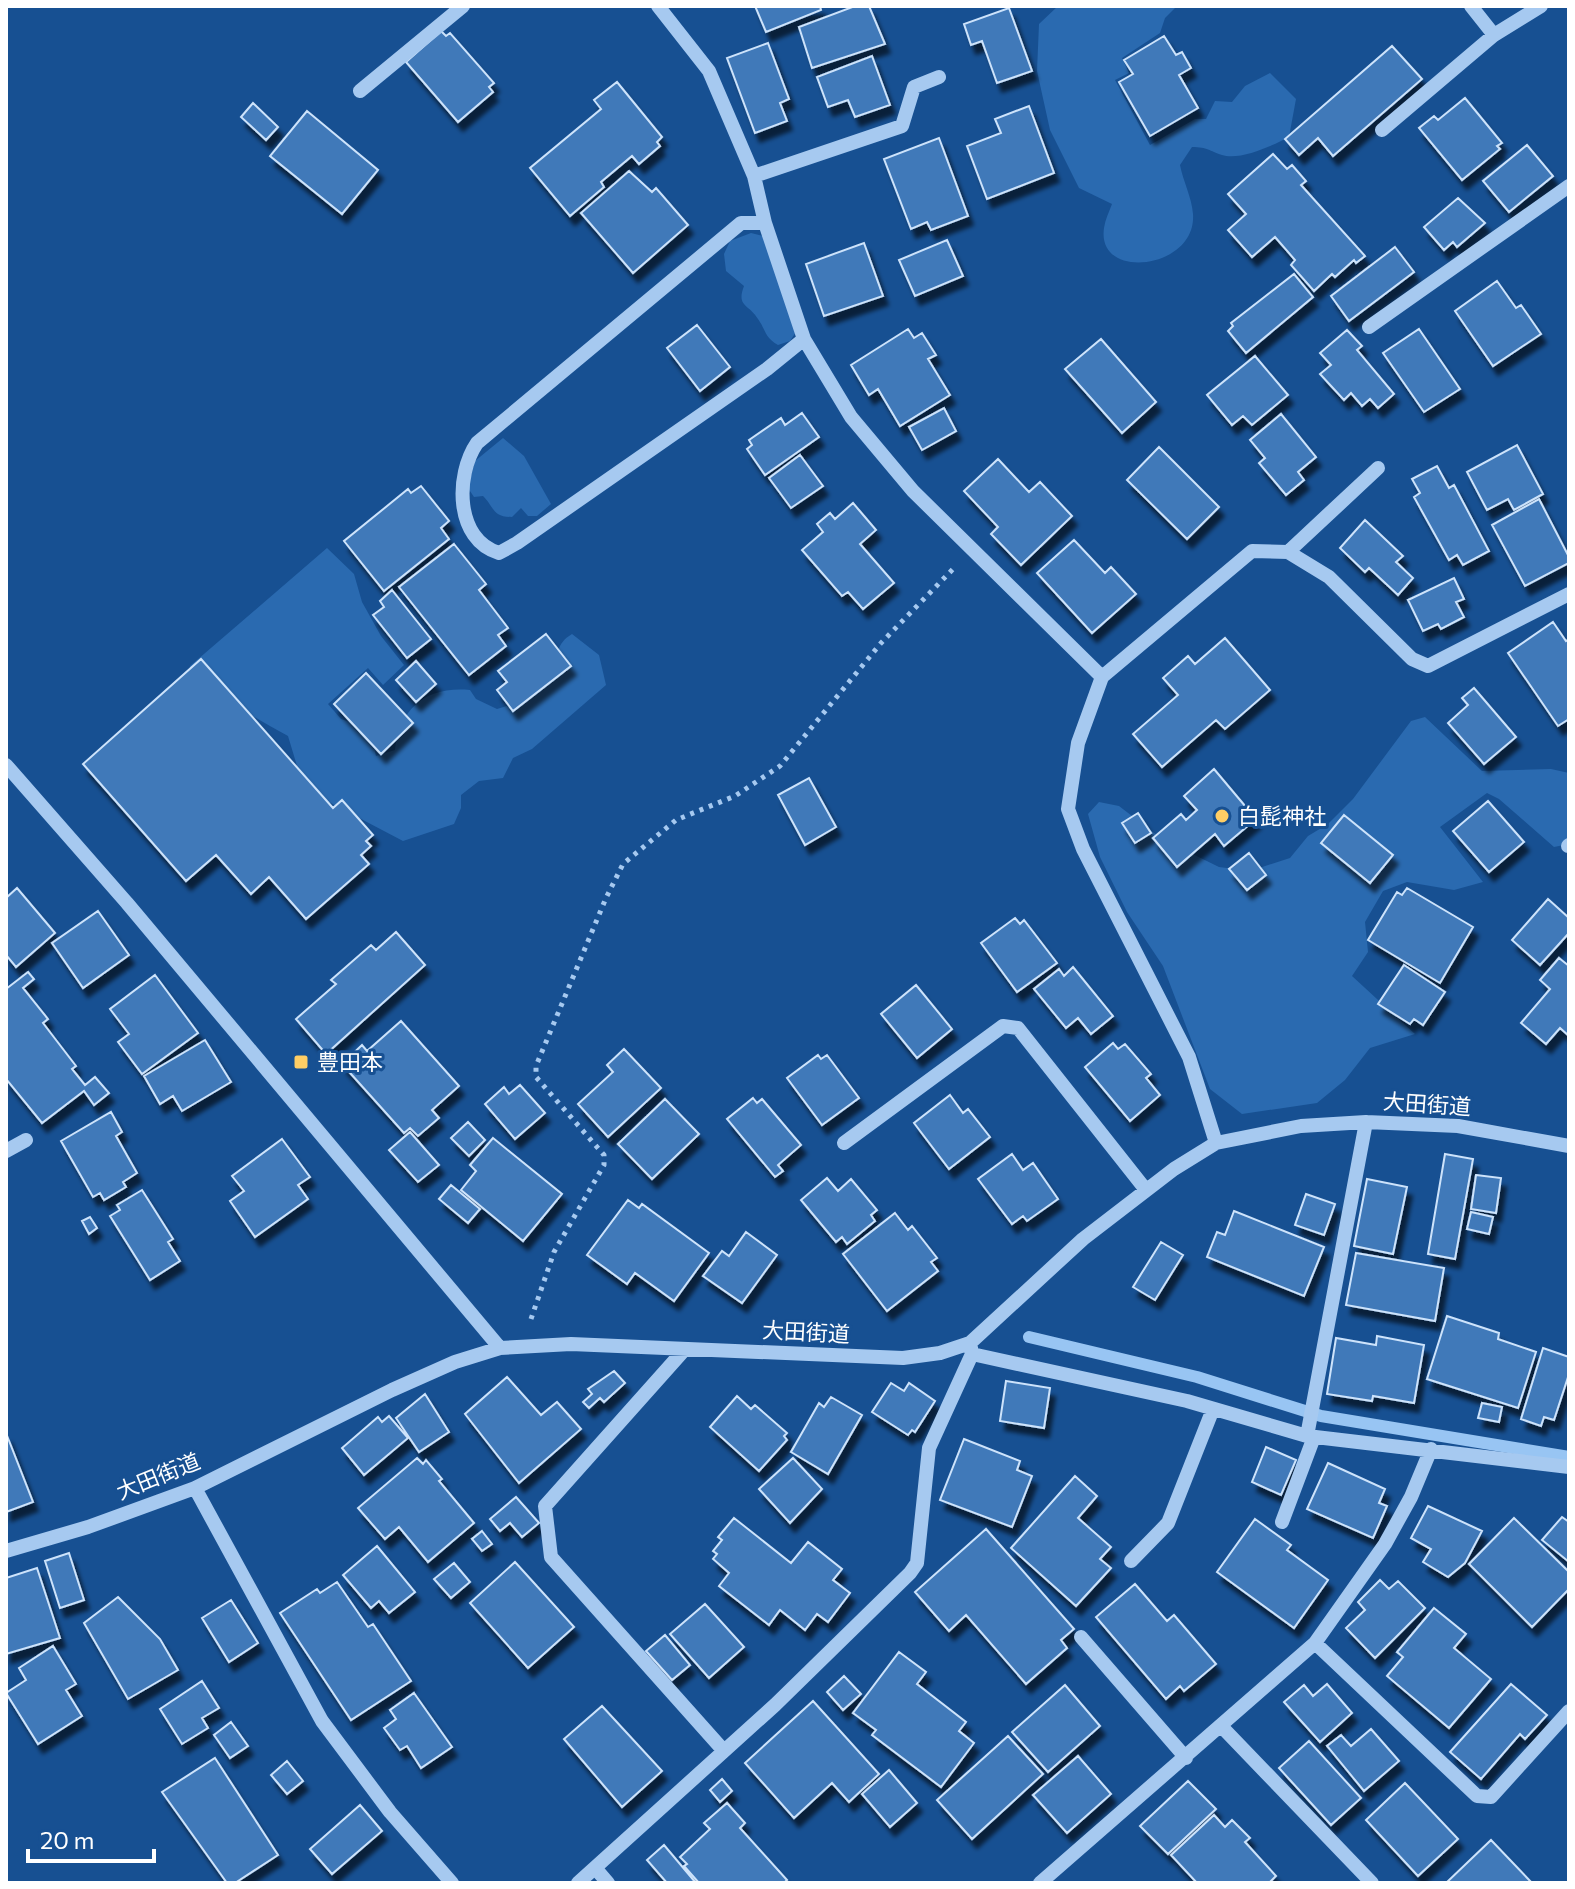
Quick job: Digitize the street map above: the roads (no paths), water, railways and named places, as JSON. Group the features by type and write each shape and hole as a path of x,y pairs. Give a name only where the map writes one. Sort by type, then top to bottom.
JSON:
{"street":[{"path":"360,91 463,6"},
{"path":"658,6 709,71 754,176 765,223 804,339 851,417 913,491 1102,677"},
{"path":"1471,6 1494,35"},
{"path":"1382,130 1494,35 1541,6"},
{"path":"754,176 902,126 914,87 939,77"},
{"path":"1369,327 1569,186"},
{"path":"765,223 741,223 477,443 465,460 461,477 468,527 482,548 499,553 517,543 767,369 804,339"},
{"path":"1288,552 1378,468"},
{"path":"1216,1143 1189,1057 1083,849 1068,809 1078,743 1102,677 1252,551 1288,552 1329,577 1412,659 1428,666 1569,594"},
{"path":"6,765 127,903 500,1348"},
{"path":"844,1143 1003,1026 1018,1028 1146,1190"},
{"path":"1282,1522 1311,1437 1313,1407 1366,1122"},
{"name":"大田街道","path":"6,1551 88,1527 195,1488 392,1390 455,1362 500,1348 531,1344 903,1358 971,1349 1083,1239 1146,1190 1216,1143 1301,1126 1366,1122 1458,1126 1569,1146"},
{"path":"6,1151 26,1140"},
{"path":"685,1349 545,1506 551,1557 724,1751"},
{"path":"578,1883 724,1751 917,1563 929,1448 971,1349 1213,1409 1311,1437 1569,1467"},
{"path":"1131,1561 1168,1523 1213,1409"},
{"path":"1040,1883 1315,1643 1385,1544 1411,1497 1431,1449"},
{"path":"195,1488 322,1721 390,1812 452,1883"},
{"path":"1081,1637 1186,1758"},
{"path":"1315,1643 1477,1796 1491,1797 1569,1711"},
{"path":"1222,1727 1372,1883"},
{"path":"596,1869 608,1883"}],"waterway":[{"path":"1029,1337 1197,1377 1321,1416 1569,1457"}],"place":[{"name":"白髭神社","path":"1222,816"},
{"name":"豊田本","path":"301,1062"}]}
